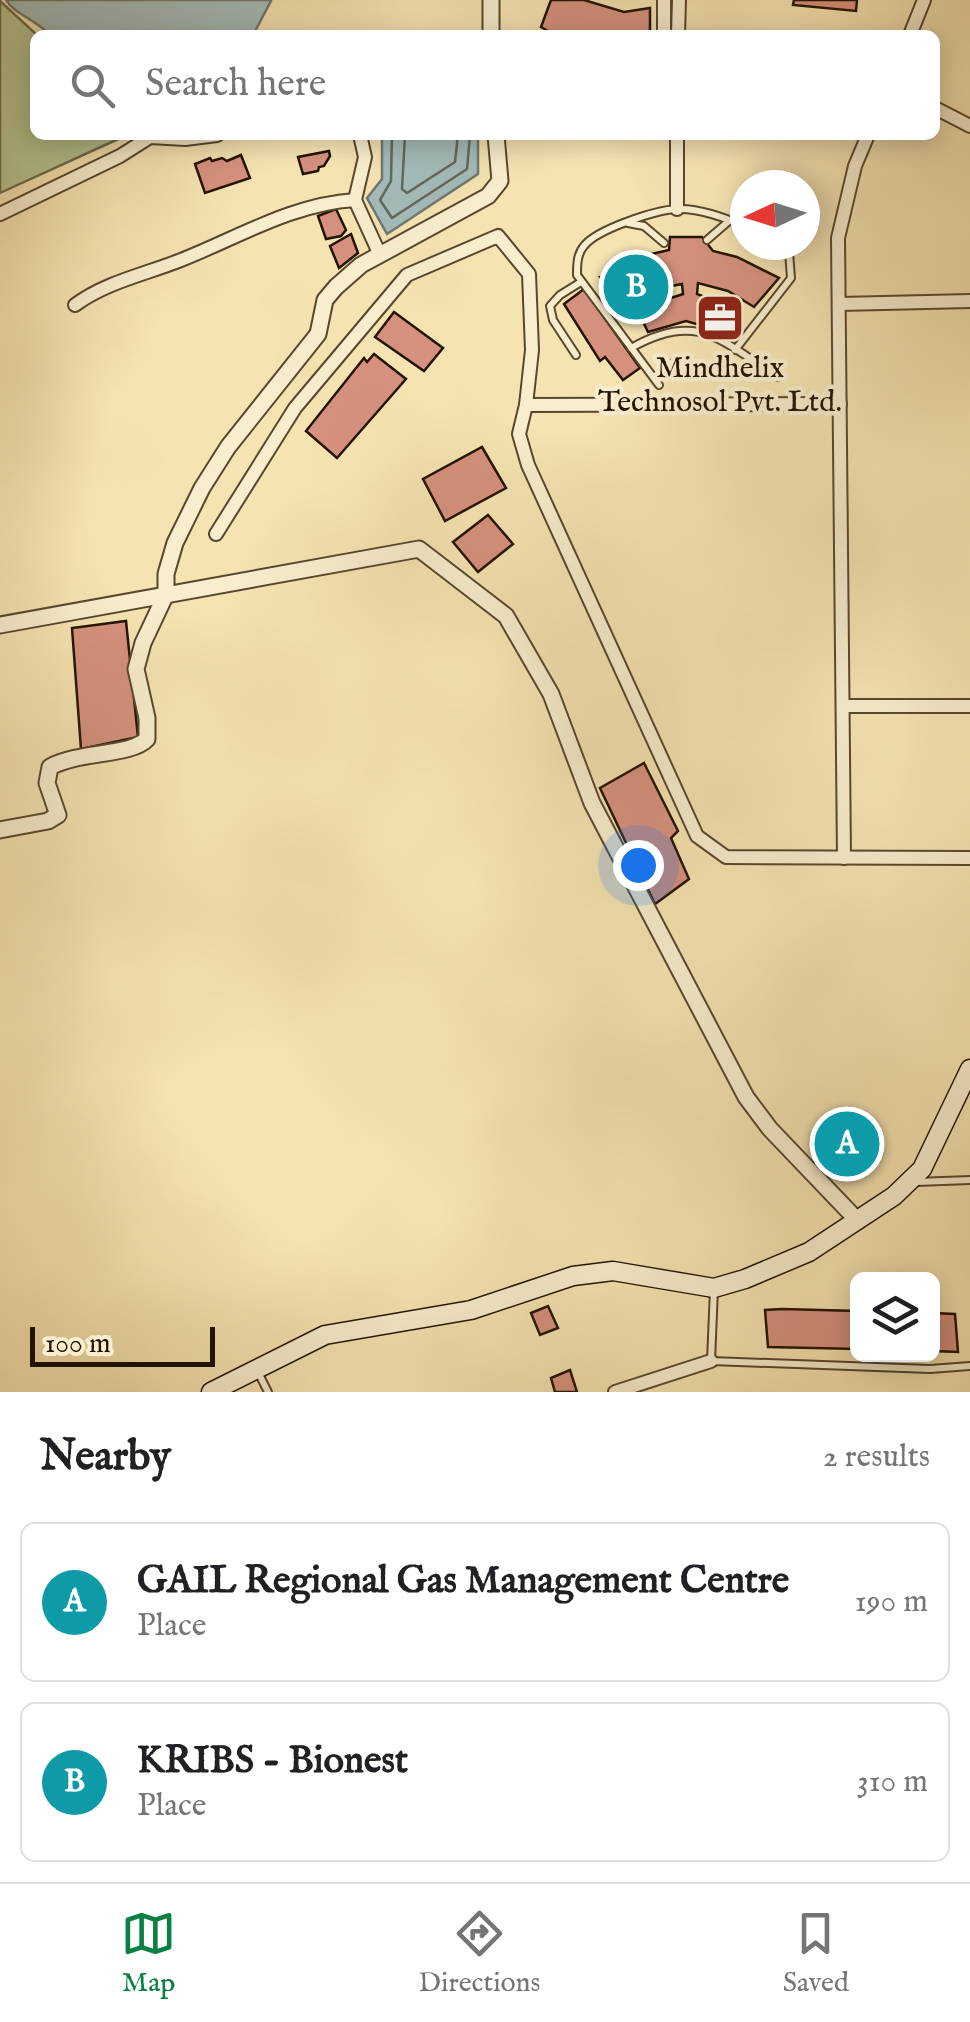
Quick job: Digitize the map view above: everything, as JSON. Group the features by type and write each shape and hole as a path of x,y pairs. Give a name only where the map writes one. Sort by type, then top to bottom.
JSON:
{"main road":[{"path":"211,1392 326,1335 471,1310 573,1276 613,1271 714,1288 745,1279 808,1252 910,1182 922,1169 970,1069"}],"street":[{"path":"491,0 491,30"},
{"path":"664,0 664,30"},
{"path":"678,30 679,0"},
{"path":"912,30 924,0"},
{"path":"940,111 970,126"},
{"path":"0,214 145,140"},
{"path":"361,140 365,157 355,200 380,255"},
{"path":"0,830 48,821 58,815 47,782 50,767 66,758 139,747 147,739 147,718 136,669 143,643 166,594 166,574 176,542 202,488 228,447 318,334 326,300 336,286 361,265 488,196 500,181 496,140"},
{"path":"677,140 678,209"},
{"path":"844,858 838,238 855,166 866,140"},
{"path":"74,305 118,282 183,259 293,210 355,200"},
{"path":"216,534 295,408 407,276 498,236 529,274 532,350 519,434 528,465 697,836 726,857 970,858"},
{"path":"840,304 970,300"},
{"path":"526,405 840,404"},
{"path":"0,625 419,549 506,616 551,694 592,803 746,1098 858,1221"},
{"path":"844,706 970,706"},
{"path":"615,1392 711,1361"}],"lane":[{"path":"658,386 577,275 577,262 584,246 598,234 626,222 678,209 730,220"},
{"path":"707,240 730,220"},
{"path":"626,222 644,226 664,244"},
{"path":"735,350 791,278 790,260"},
{"path":"576,355 553,320 550,306 582,282"},
{"path":"631,348 667,330 686,328 709,334 778,377"},
{"path":"910,1182 970,1180"},
{"path":"714,1288 711,1361 930,1369 970,1366"},
{"path":"256,1369 268,1392"}],"green space":[{"path":"0,1 32,30 30,140 116,140 0,193"}],"water":[{"path":"6,0 271,1 256,30 44,30"},
{"path":"382,140 478,140 478,174 387,234 367,198 382,179"}],"building":[{"path":"551,0 584,0 624,12 650,8 650,30 541,27"},
{"path":"794,0 857,0 856,11 793,5"},
{"path":"329,151 324,166 303,174 298,157"},
{"path":"241,155 250,178 205,193 195,164 210,158 227,161"},
{"path":"336,209 346,230 341,236 326,239 318,216"},
{"path":"351,234 358,253 339,268 330,246"},
{"path":"670,237 702,237 713,251 730,255 730,260 743,260 779,278 754,307 728,291 698,283 697,294 736,309 721,331 686,321 648,332 637,309 683,294 682,284 651,290 620,306 600,277 643,256 669,250"},
{"path":"584,289 640,368 623,380 605,357 600,361 564,304"},
{"path":"394,312 443,348 424,371 375,337"},
{"path":"374,354 406,379 337,458 306,431 364,358 367,362"},
{"path":"675,358 684,374 676,380 666,362"},
{"path":"482,447 506,488 445,521 423,479"},
{"path":"488,515 513,544 478,572 453,542"},
{"path":"126,621 138,737 81,749 72,628"},
{"path":"644,763 678,831 671,838 689,879 655,904 600,788"},
{"path":"849,1108 880,1146 845,1177 813,1142"},
{"path":"548,1306 558,1328 540,1335 531,1313"},
{"path":"765,1310 850,1311 850,1349 768,1347"},
{"path":"940,1313 955,1314 958,1352 940,1351"},
{"path":"570,1370 577,1392 555,1392 551,1378"}],"place":[{"name":"KRIBS - Bionest","path":"636,287"},
{"name":"Mindhelix Technosol Pvt. Ltd.","path":"720,318"},
{"name":"GAIL Regional Gas Management Centre","path":"847,1144"}]}
